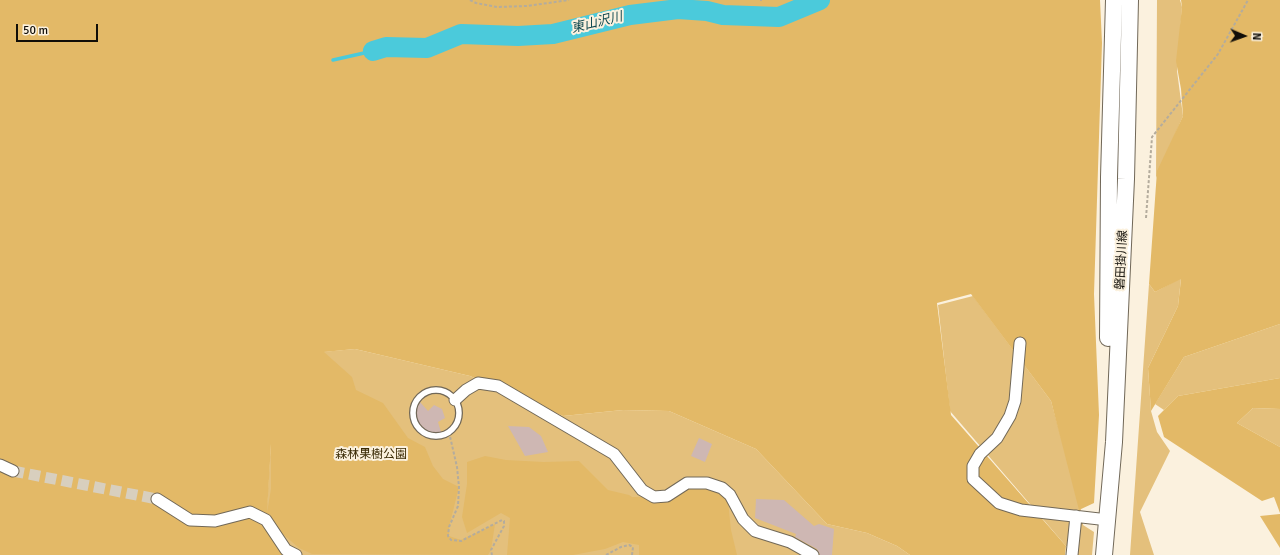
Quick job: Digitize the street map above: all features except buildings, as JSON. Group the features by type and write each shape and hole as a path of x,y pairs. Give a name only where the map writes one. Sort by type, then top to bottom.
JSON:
{"main road":[{"path":"1110,0 1113,40"},
{"name":"磐田掛川線","path":"1108,520 1106,442 1109,309 1109,177 1114,0"},
{"name":"磐田掛川線","path":"1104,555 1114,442 1126,179 1130,0"},
{"path":"1126,179 1134,113 1138,0"}],"street":[{"path":"1020,343 1015,401 996,438 980,454 973,466 973,479 999,503 1021,510 1108,520"},
{"path":"455,400 466,390 478,383 498,386 614,454 642,490 654,496 667,496 687,483 707,483 722,488 730,495 743,519 755,531 790,542 813,555"},
{"path":"0,465 13,470"},
{"path":"157,499 190,520 215,521 250,512 266,520 286,550 296,555"},
{"path":"1072,555 1076,516"}],"lane":[{"path":"432,390 441,390 449,394 455,400 459,408 459,417 455,426 449,432 440,436 432,436 423,432 417,426 414,417 414,408 417,400 423,394 432,390"}],"path":[{"path":"470,0 476,3 497,7 527,6 569,0"},
{"path":"1146,218 1152,137 1218,54 1248,0"},
{"path":"449,432 457,467 459,487 458,506 449,527 448,536 451,540 460,540 502,520 504,521 504,526 491,550 492,555"},
{"path":"606,555 621,547 629,545 633,547 632,555"}],"green space":[{"path":"0,0 1100,0 1102,43 1094,294 1099,415 1094,503 1079,510 1051,401 971,294 937,303 951,415 1066,546 1065,555 910,555 897,546 867,533 827,524 756,449 669,411 623,410 563,416 470,376 355,349 324,352 352,377 356,390 383,403 408,438 425,447 433,466 443,479 459,487 449,527 449,536 461,540 495,524 491,550 488,555 312,554 299,548 269,522 294,554 299,555 0,555","holes":["271,444 271,489 267,513"]},
{"path":"1157,0 1180,0 1182,7 1177,71 1183,116 1156,178"},
{"path":"1181,0 1280,0 1280,324 1184,357 1151,411 1148,368 1178,306 1181,279 1155,292 1149,284 1157,171 1183,116 1181,89 1176,61 1182,7"},
{"path":"1181,278 1178,306 1148,368 1151,411 1157,432 1170,451 1140,512 1154,555 1130,555 1149,284 1155,292"},
{"path":"973,296 1051,401 1081,509 1079,517 1083,517 1083,525 1094,532 1092,555 1070,555 1072,546 1066,546 950,411 938,305"},
{"path":"1280,324 1280,378 1178,396 1164,410 1155,404 1184,357"},
{"name":"森林果樹公園","path":"355,349 470,376 563,416 623,410 669,411 756,449 827,524 867,533 897,546 910,555 294,554 266,520 275,378 289,355"},
{"path":"1280,378 1280,409 1253,408 1237,423 1280,447 1280,513 1274,497 1262,501 1164,437 1158,416 1178,396"},
{"path":"1253,408 1280,409 1280,447 1237,423"},
{"path":"485,456 506,460 544,462 579,461 608,490 632,497 654,497 687,483 727,492 731,530 737,555 639,555 639,545 623,542 605,549 573,555 507,555 510,518 501,513 467,533 462,517 467,484 467,462"},
{"path":"1280,514 1280,548 1260,516"}],"waterway":[{"name":"東山沢川","path":"373,51 386,47 427,48 461,34 518,36 553,34 630,15 678,9 707,11 723,15 779,17 820,0"},
{"path":"333,60 373,51"}],"tunnel":[{"path":"13,471 157,499"}]}
